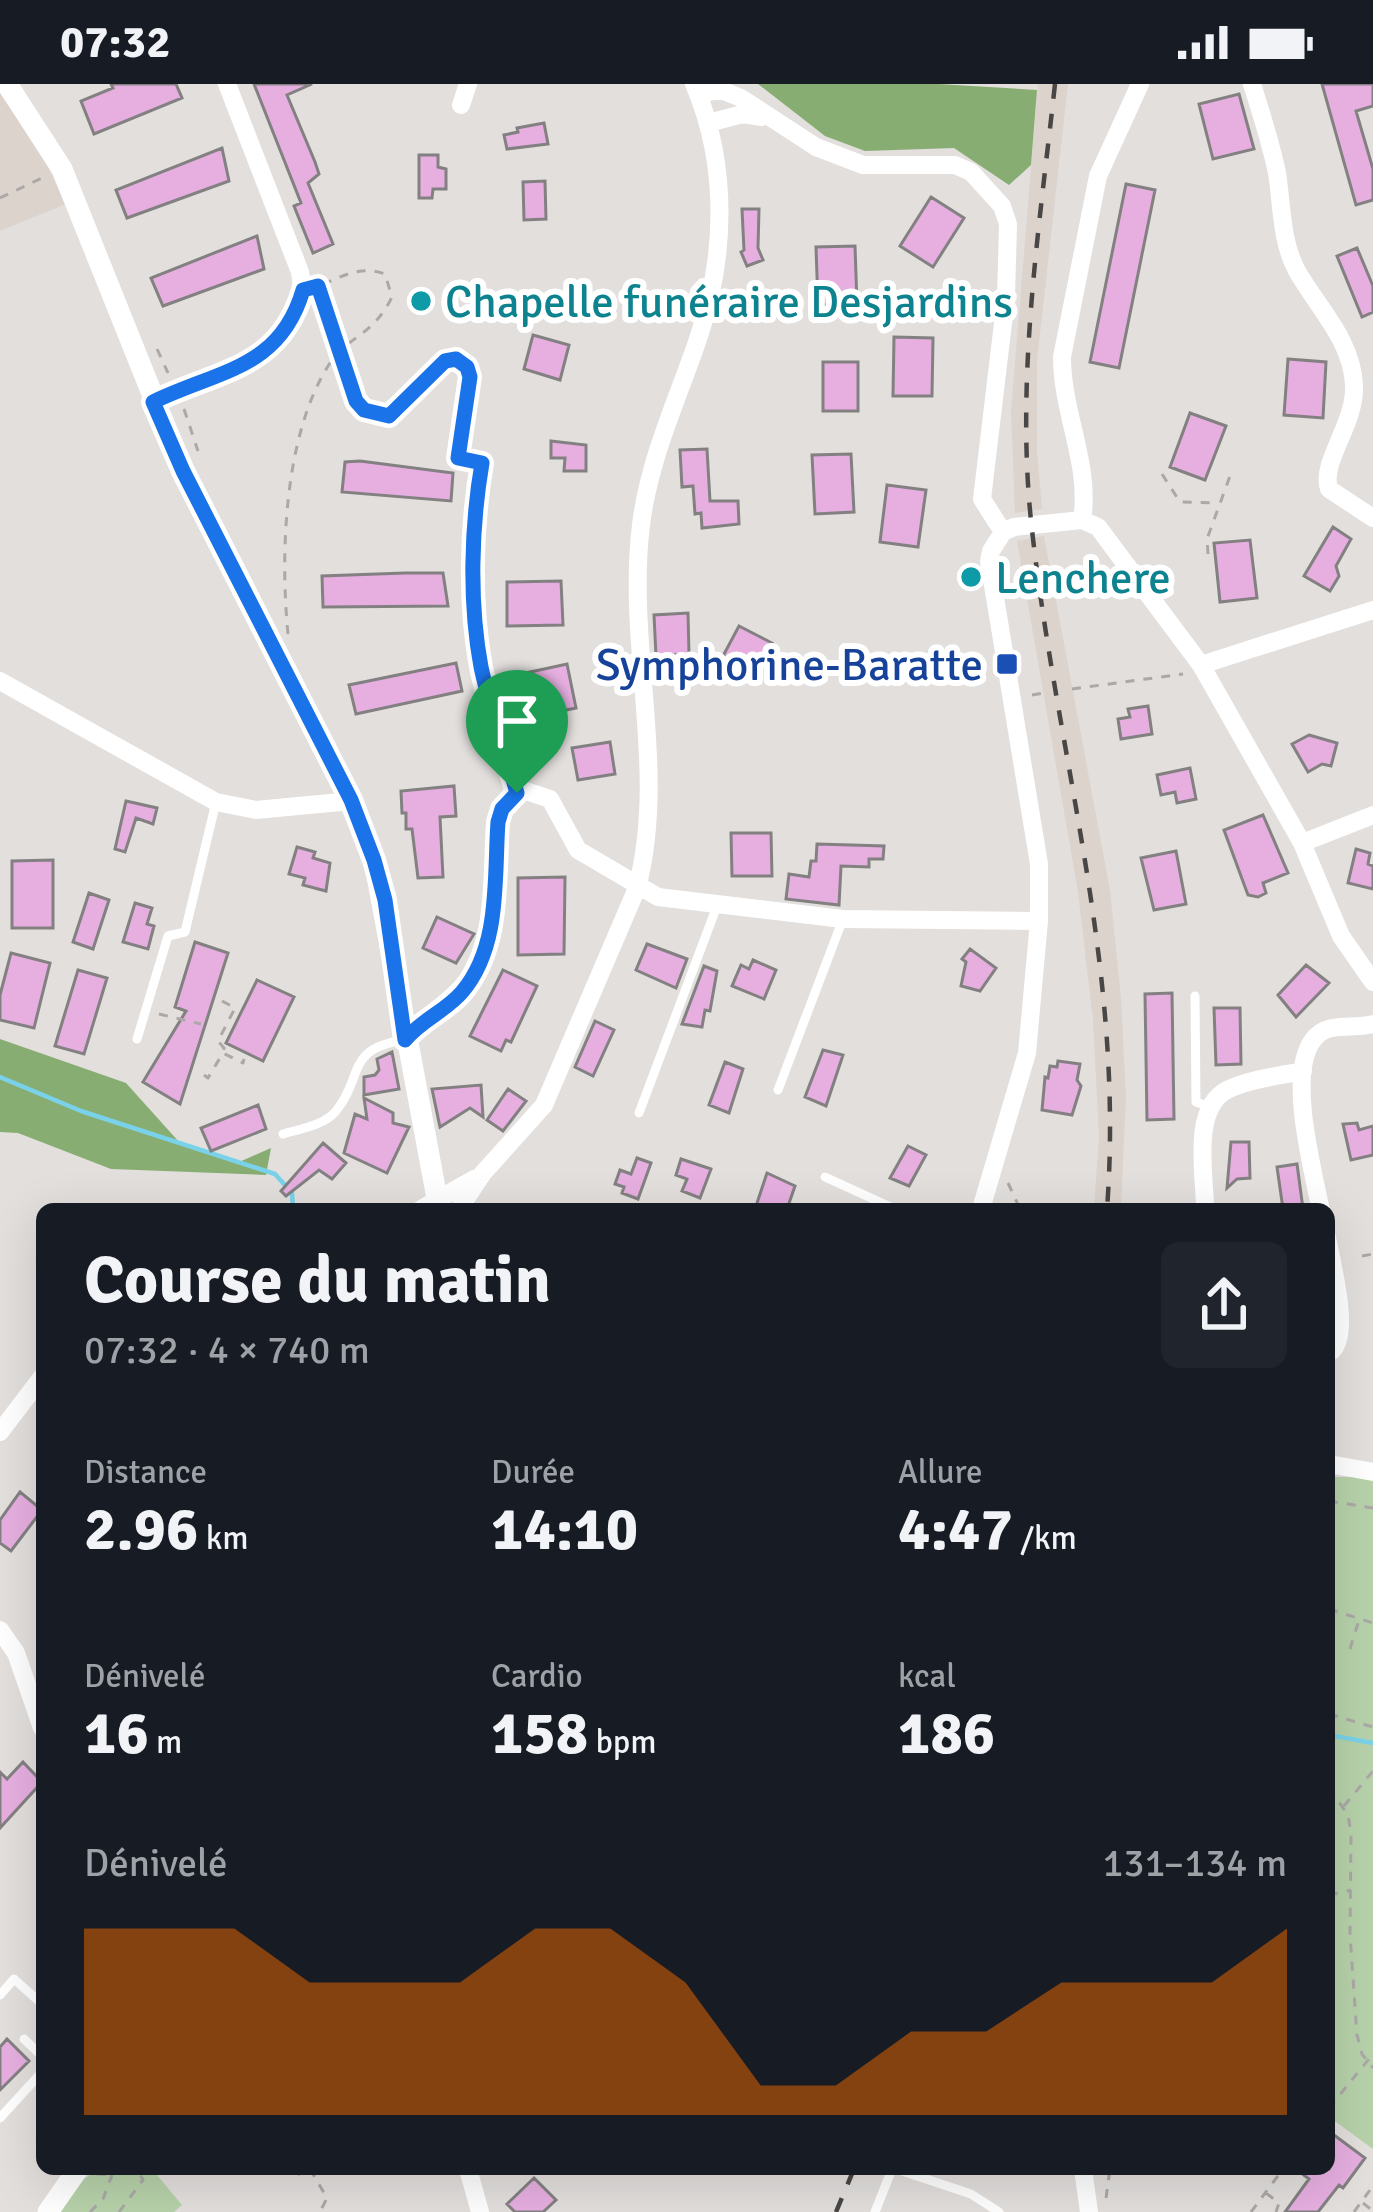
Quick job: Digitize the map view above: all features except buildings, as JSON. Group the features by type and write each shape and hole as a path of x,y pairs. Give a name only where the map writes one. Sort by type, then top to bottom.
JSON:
{"street":[{"path":"7,84 62,169 183,471 351,800 374,860 385,900 430,1168 430,1203"},
{"path":"153,402 265,354 290,326 311,288 300,272 227,84"},
{"path":"461,105 468,84"},
{"path":"1082,520 1086,483 1062,388 1062,358 1098,176 1140,84"},
{"path":"1252,84 1276,169 1289,253 1342,341 1354,384 1352,414 1329,462 1326,482 1329,489 1373,518"},
{"path":"463,1203 544,1106 644,863 648,798 638,622 640,528 656,457 715,274 720,195 708,123 696,89 721,90 741,98 816,147 863,165 936,164 971,172 1002,206 1008,224 1005,304 982,499 1003,532"},
{"path":"708,123 743,115 767,118"},
{"path":"482,463 477,494 476,614 482,668 517,793"},
{"path":"983,1203 1027,1053 1039,920 1039,864 989,561 1003,532 1082,520 1098,527 1201,665 1302,843 1341,936 1373,982"},
{"path":"1201,665 1373,610"},
{"path":"4,685 216,802 256,810 351,800"},
{"path":"405,1040 418,1024 460,994 485,951 491,930 498,822 502,809 523,790 550,799 578,850 637,888 682,903 843,919 1039,920"},
{"path":"1302,843 1373,814"},
{"path":"1335,1177 1303,1070 1314,1038 1326,1029 1373,1024"},
{"path":"1205,1203 1204,1125 1210,1107 1231,1089 1303,1070"},
{"path":"435,1203 484,1173"},
{"path":"1335,1351 1358,1337"},
{"path":"0,1432 36,1385"},
{"path":"1336,1464 1373,1454"},
{"path":"1336,1464 1373,1472"},
{"path":"0,1630 16,1653 36,1711"},
{"path":"48,2212 74,2175"},
{"path":"470,2175 480,2212"},
{"path":"1084,2175 1088,2212"}],"lane":[{"path":"881,302 1005,304"},
{"path":"136,1040 168,936 185,932 216,802"},
{"path":"639,1113 717,906"},
{"path":"778,1090 843,919"},
{"path":"1195,996 1196,1102 1210,1107"},
{"path":"283,1134 327,1119 336,1112 365,1056 380,1045 405,1040"},
{"path":"825,1177 883,1203"},
{"path":"0,1995 14,1979 36,1998"},
{"path":"25,2039 36,2050"},
{"path":"0,2118 36,2079"},
{"path":"875,2212 891,2175"},
{"path":"912,2175 971,2194 1000,2212"}],"path":[{"path":"0,198 62,169"},
{"path":"290,648 282,576 299,446 314,395 340,352 382,319 392,297 385,274 365,270 311,288 340,352 356,401 364,410 389,416 445,361 456,359 467,367 470,377 458,458 482,463"},
{"path":"1162,474 1180,502 1220,503"},
{"path":"1208,554 1207,539 1230,476"},
{"path":"1072,689 1185,674 1201,665"},
{"path":"204,1075 208,1078 223,1053 218,1041 235,1008 222,1001"},
{"path":"146,1010 201,1024"},
{"path":"223,1053 243,1063 244,1059"},
{"path":"993,1170 1009,1184 1017,1203"},
{"path":"1361,1256 1373,1254"},
{"path":"1335,1502 1373,1508"},
{"path":"1335,1611 1373,1623"},
{"path":"1351,1649 1359,1618"},
{"path":"1335,1716 1373,1727"},
{"path":"1343,1808 1373,1771"},
{"path":"1335,1797 1352,1833 1350,1935 1357,2035 1366,2062 1373,2068"},
{"path":"1335,1893 1352,1890"},
{"path":"1335,2100 1373,2054"},
{"path":"90,2212 103,2199 112,2175"},
{"path":"119,2212 142,2180 140,2175"},
{"path":"311,2175 327,2198 320,2212"},
{"path":"1104,2212 1110,2175"},
{"path":"1251,2212 1278,2175"},
{"path":"1354,2212 1373,2186"},
{"path":"1265,2193 1279,2203 1276,2212"},
{"path":"1361,2202 1373,2210"}],"shaded area":[{"path":"1038,84 1068,84 1037,361 1042,509 1015,513 1011,411"},
{"path":"0,94 38,147 66,204 0,231"},
{"path":"1044,536 1110,890 1126,1097 1121,1203 1094,1203 1099,1136 1093,1020 1078,892 1017,541"}],"green space":[{"path":"758,84 939,84 1037,90 1031,165 1009,185 954,148 865,151 825,136"},
{"path":"0,1039 126,1083 180,1143 237,1163 271,1148 266,1175 111,1169 18,1133 0,1132"},
{"path":"1335,1477 1373,1477 1373,2149 1335,2121"},
{"path":"90,2175 157,2175 182,2205 174,2212 60,2212"}],"waterway":[{"path":"0,1077 81,1111 275,1174 292,1193 293,1203"},
{"path":"1335,1736 1373,1743"}],"railway":[{"path":"1055,84 1031,307 1027,474 1043,616 1098,951 1107,1035 1107,1203"},
{"path":"836,2212 851,2175"}],"place":[{"name":"Chapelle funéraire Desjardins","path":"421,301"},
{"name":"Lenchere","path":"971,577"},
{"name":"Symphorine-Baratte","path":"1007,664"}],"route":[{"path":"318,286 356,401 364,410 389,416 445,361 456,359 467,367 470,377 458,458 482,463 474,596 482,668 517,793 502,809 498,822 491,930 485,951 460,994 418,1024 405,1040 385,900 351,800 183,471 153,402 265,354 290,326 303,290 318,286"}]}
